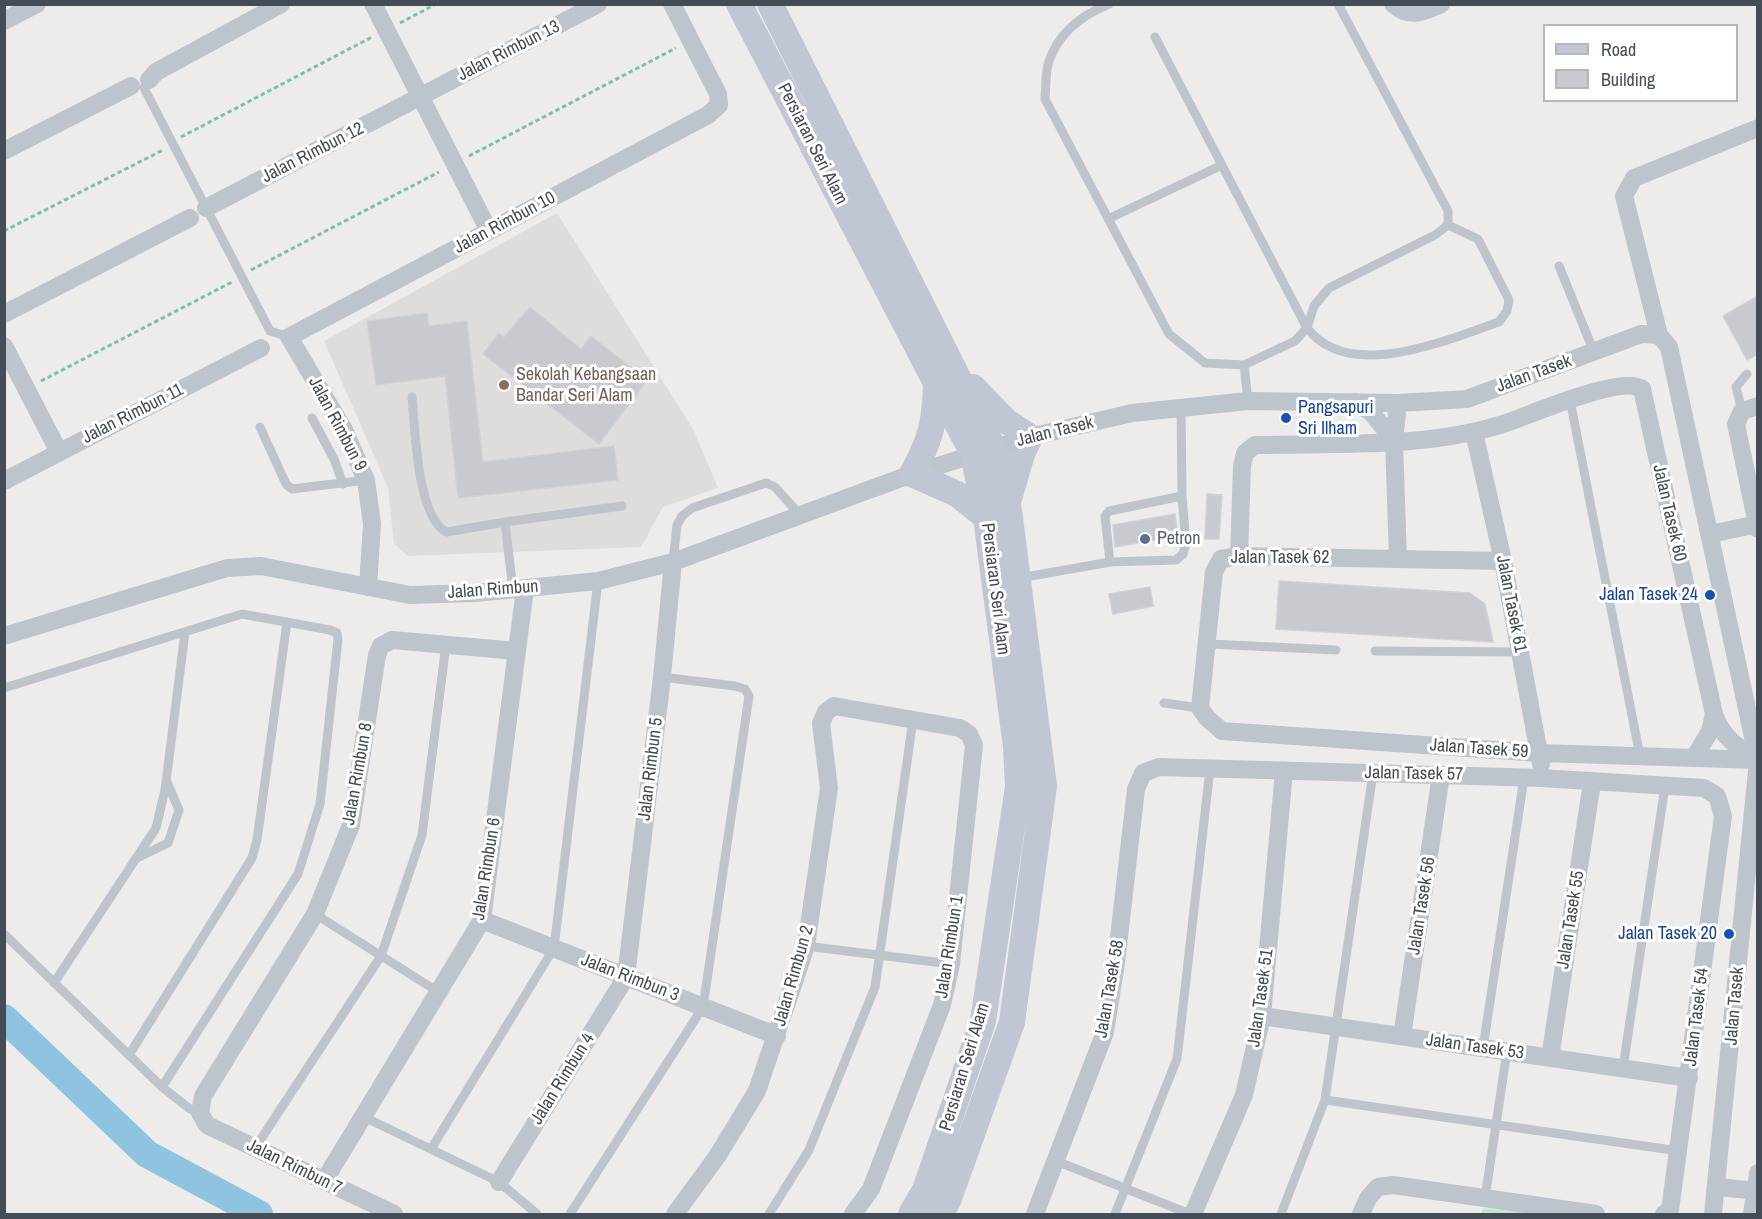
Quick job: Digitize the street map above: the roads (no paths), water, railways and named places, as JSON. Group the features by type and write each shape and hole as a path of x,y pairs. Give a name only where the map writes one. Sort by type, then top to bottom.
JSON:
{"main road":[{"name":"Persiaran Seri Alam","path":"739,4 936,383 984,451"},
{"name":"Persiaran Seri Alam","path":"770,4 949,360 984,451 997,511 1018,578 1044,786 1012,1022 948,1201 940,1215"},
{"path":"936,383 930,442 912,474 997,511 1030,437 989,406 949,360"},
{"name":"Persiaran Seri Alam","path":"912,1215 925,1190 983,1021 1018,787 997,511"}],"street":[{"path":"4,21 37,4"},
{"path":"149,80 156,72 281,4"},
{"path":"373,4 489,231"},
{"name":"Jalan Rimbun 13","path":"420,97 598,4"},
{"name":"Jalan Rimbun 10","path":"289,337 708,115 719,105 718,94 672,4"},
{"path":"1394,4 1402,12 1418,14 1441,4"},
{"path":"4,152 131,86"},
{"name":"Jalan Rimbun 12","path":"207,208 420,97"},
{"path":"1659,335 1624,196 1627,187 1634,178 1758,128"},
{"path":"4,314 190,218"},
{"name":"Jalan Tasek","path":"984,451 1030,437 1132,413 1248,401 1398,403 1467,399 1641,334 1659,335 1669,347 1758,761 1718,1187 1713,1215"},
{"name":"Jalan Rimbun 9","path":"289,337 343,428 366,480 372,524 368,587"},
{"path":"4,346 59,452"},
{"name":"Jalan Rimbun 11","path":"4,481 261,348"},
{"name":"Jalan Tasek 60","path":"1570,400 1621,385 1636,384 1642,389 1714,714 1719,729 1730,743 1758,761"},
{"path":"1239,556 1242,466 1245,453 1255,445 1394,441 1474,432 1570,400"},
{"path":"1394,441 1405,421 1430,401"},
{"path":"1355,402 1371,412 1394,441"},
{"path":"1398,403 1394,441 1398,559"},
{"path":"1710,534 1757,526 1737,424 1750,409"},
{"name":"Jalan Tasek 61","path":"1474,432 1503,561 1540,753 1533,778"},
{"name":"Jalan Rimbun","path":"4,636 226,568 261,566 410,595 519,589 598,581 673,562 912,474 984,451"},
{"name":"Jalan Tasek 62","path":"1204,713 1214,572 1221,559 1239,556 1503,561"},
{"name":"Jalan Rimbun 5","path":"626,977 662,677 673,562"},
{"name":"Jalan Rimbun 6","path":"324,1181 440,993 482,920 517,651 519,589"},
{"name":"Jalan Rimbun 8","path":"200,1113 203,1096 315,914 351,825 376,656 381,646 392,639 517,651"},
{"name":"Jalan Rimbun 2","path":"675,1215 718,1155 757,1091 806,946 829,788 821,723 826,712 834,706 913,720"},
{"name":"Jalan Tasek 59","path":"1204,713 1222,731 1540,753 1758,761"},
{"path":"1694,758 1710,731 1714,714"},
{"name":"Jalan Rimbun 1","path":"853,1215 871,1189 942,1005 951,964 974,745 969,734 960,729 913,720"},
{"name":"Jalan Tasek 57","path":"1136,789 1143,772 1159,767 1533,778 1704,788"},
{"name":"Jalan Tasek 51","path":"1192,1215 1244,1095 1262,1016 1284,771"},
{"name":"Jalan Tasek 56","path":"1402,1036 1441,775"},
{"name":"Jalan Tasek 55","path":"1550,1058 1592,782"},
{"name":"Jalan Tasek 54","path":"1664,1215 1670,1210 1679,1151 1723,816 1717,796 1704,788"},
{"name":"Jalan Tasek 58","path":"1035,1215 1105,1032 1116,963 1136,789"},
{"name":"Jalan Rimbun 3","path":"482,920 777,1036"},
{"name":"Jalan Rimbun 4","path":"499,1182 626,977"},
{"name":"Jalan Tasek 53","path":"1262,1016 1689,1078"},
{"name":"Jalan Rimbun 7","path":"200,1113 207,1125 394,1215"},
{"path":"1752,1215 1758,1173"},
{"path":"1361,1215 1368,1198 1378,1187 1385,1186 1596,1215"},
{"path":"1718,1187 1756,1191"}],"lane":[{"path":"1338,4 1448,211 1448,225"},
{"path":"1106,5 1085,14 1064,34 1048,62 1045,99 1169,334 1205,363 1244,365 1295,340 1307,328 1314,306 1329,288 1435,235 1448,225"},
{"path":"1155,37 1220,166 1307,328 1317,342 1350,354 1411,352 1499,322 1507,311 1509,300 1478,239 1448,225"},
{"path":"149,80 144,88 270,331 289,337"},
{"path":"1108,219 1220,166"},
{"path":"1559,266 1594,351"},
{"path":"1244,365 1248,401"},
{"path":"1747,374 1736,387 1750,409"},
{"path":"412,397 420,473 431,517 438,528 447,532 622,507"},
{"path":"1570,400 1640,756"},
{"path":"1018,578 1110,562 1176,560 1183,554 1186,544 1182,496 1181,408"},
{"path":"312,418 334,459 343,484"},
{"path":"260,427 286,484 292,489 366,480"},
{"path":"673,562 676,525 692,508 766,483 775,487 800,515"},
{"path":"1110,562 1105,516 1109,511 1182,496"},
{"path":"505,522 519,589"},
{"path":"431,1149 554,948 598,581"},
{"path":"4,688 242,614 337,633 320,804 298,874 162,1087"},
{"path":"129,1055 252,858 257,840 287,622"},
{"path":"54,983 156,828 166,781 185,632"},
{"path":"255,1148 381,956 423,836 446,644"},
{"path":"1209,644 1336,650"},
{"path":"1376,651 1521,652"},
{"path":"570,1215 703,1007 748,696 745,689 735,686 662,677"},
{"path":"1164,702 1204,713"},
{"path":"769,1215 809,1150 875,987 913,720"},
{"path":"1115,1215 1177,1059 1210,769"},
{"path":"1281,1215 1325,1100 1372,773"},
{"path":"1483,1048 1533,778"},
{"path":"137,858 168,843 179,810 166,781"},
{"path":"1623,1068 1665,786"},
{"path":"315,914 440,993"},
{"path":"4,934 162,1087 190,1109 200,1113"},
{"path":"806,946 951,964"},
{"path":"1485,1198 1507,1051"},
{"path":"1325,1100 1679,1151"},
{"path":"364,1117 499,1182 537,1215"},
{"path":"1056,1161 1192,1215"}],"waterway":[{"path":"4,1018 147,1154 259,1214"}],"place":[{"name":"Sekolah Kebangsaan Bandar Seri Alam","path":"504,385"},
{"name":"Pangsapuri Sri Ilham","path":"1286,418"},
{"name":"Petron","path":"1145,539"},
{"name":"Jalan Tasek 24","path":"1710,595"},
{"name":"Jalan Tasek 20","path":"1729,934"}]}
